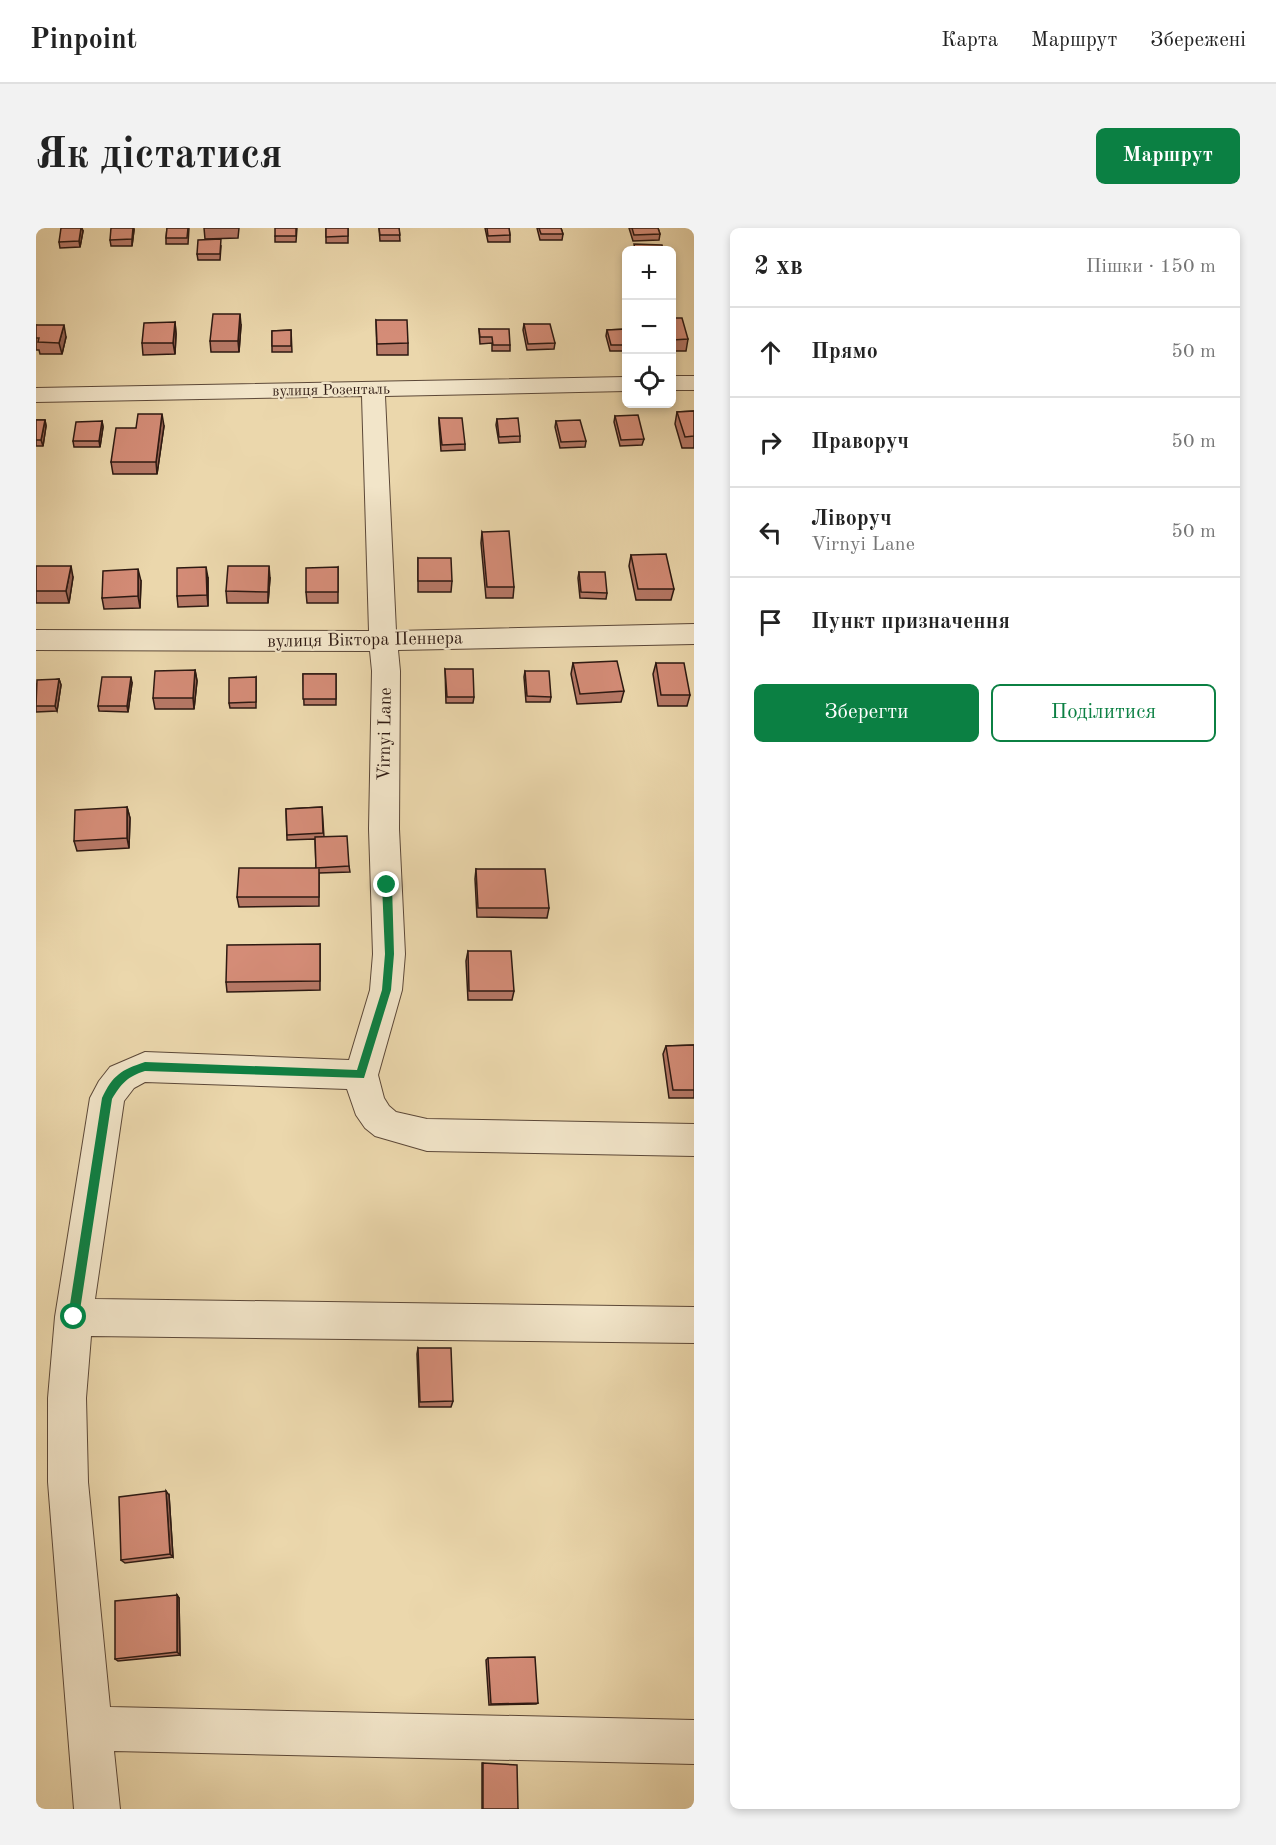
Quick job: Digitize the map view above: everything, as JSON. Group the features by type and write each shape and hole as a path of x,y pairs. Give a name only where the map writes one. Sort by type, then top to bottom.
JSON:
{"street":[{"path":"676,383 694,382"},
{"name":"вулиця Розенталь","path":"36,395 622,384"},
{"name":"Virnyi Lane","path":"361,1075 386,990 389,954 384,829 386,711 374,390"},
{"name":"вулиця Віктора Пеннера","path":"36,640 382,641 694,634"},
{"path":"97,1809 68,1482 67,1398 74,1317 107,1098 115,1084 126,1072 145,1067 361,1075 368,1104 377,1117 387,1125 406,1132 427,1136 694,1140"},
{"path":"74,1317 694,1325"},
{"path":"90,1728 694,1742"}],"building":[{"path":"61,228 81,228 79,241 59,242"},
{"path":"111,228 133,228 132,239 110,240"},
{"path":"167,228 188,228 187,238 166,238"},
{"path":"275,228 296,228 296,236 275,236"},
{"path":"326,228 348,228 348,236 326,237"},
{"path":"379,228 399,228 400,235 380,235"},
{"path":"487,228 509,228 510,235 488,236"},
{"path":"539,228 561,228 563,234 541,234"},
{"path":"632,228 658,228 660,234 634,235"},
{"path":"221,239 220,254 197,254 198,240"},
{"path":"634,244 662,246 634,246"},
{"path":"213,314 240,314 238,341 210,341"},
{"path":"676,318 682,318 688,339 676,340"},
{"path":"376,320 407,320 408,343 377,344"},
{"path":"175,322 173,343 142,343 144,323"},
{"path":"524,324 550,324 555,343 528,344"},
{"path":"36,325 64,325 59,343 38,342"},
{"path":"479,329 509,329 510,345 493,345 492,337 480,337"},
{"path":"622,329 622,345 611,345 607,330"},
{"path":"291,330 291,346 272,346 272,331"},
{"path":"694,411 694,436 685,437 677,412"},
{"path":"138,414 162,414 156,462 111,462 116,428 136,428"},
{"path":"638,415 644,439 621,440 615,416"},
{"path":"439,418 462,418 465,444 442,445"},
{"path":"518,418 520,436 499,437 497,419"},
{"path":"36,420 45,420 41,440 36,440"},
{"path":"580,420 586,441 561,442 556,421"},
{"path":"102,421 99,441 73,441 76,422"},
{"path":"509,531 514,587 487,587 482,532"},
{"path":"666,554 674,589 638,589 631,555"},
{"path":"418,558 451,558 452,581 418,581"},
{"path":"36,566 71,566 66,591 36,591"},
{"path":"228,566 269,566 268,592 226,591"},
{"path":"206,567 207,595 177,596 177,568"},
{"path":"338,567 338,592 306,592 306,568"},
{"path":"138,569 138,596 102,598 103,571"},
{"path":"579,572 605,572 607,593 581,592"},
{"path":"617,661 624,691 580,694 573,663"},
{"path":"656,663 684,663 690,695 661,695"},
{"path":"445,669 473,669 474,697 447,697"},
{"path":"195,670 193,698 153,698 155,671"},
{"path":"525,671 549,671 551,697 527,696"},
{"path":"303,674 336,674 336,699 303,699"},
{"path":"102,677 131,677 127,706 98,706"},
{"path":"256,677 256,702 229,703 229,678"},
{"path":"59,679 55,706 36,706 37,680"},
{"path":"127,807 127,838 74,841 75,810"},
{"path":"322,807 323,833 287,835 286,809"},
{"path":"347,836 349,866 316,868 315,837"},
{"path":"239,868 319,868 319,897 237,897"},
{"path":"476,869 545,869 549,908 478,908"},
{"path":"320,944 320,981 226,982 227,945"},
{"path":"468,951 511,951 514,991 469,991"},
{"path":"694,1045 694,1090 673,1090 666,1046"},
{"path":"418,1348 451,1348 453,1401 420,1402"},
{"path":"166,1491 170,1554 121,1560 119,1497"},
{"path":"177,1595 177,1652 115,1659 115,1601"},
{"path":"535,1657 538,1703 491,1704 488,1658"},
{"path":"483,1763 517,1765 518,1809 483,1809"}],"route":[{"path":"74,1317 107,1098 115,1084 126,1072 145,1067 361,1075 386,990 389,954 387,885"}]}
